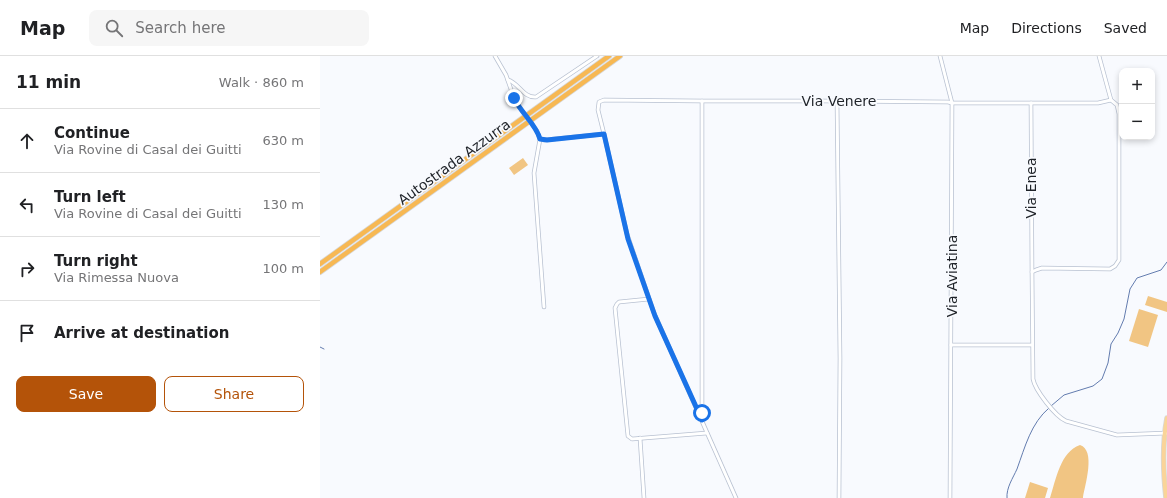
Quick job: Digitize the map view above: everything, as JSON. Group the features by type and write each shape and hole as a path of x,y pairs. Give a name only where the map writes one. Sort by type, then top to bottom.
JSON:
{"highway":[{"name":"Autostrada Azzurra","path":"320,264 609,56"},
{"name":"Autostrada Azzurra","path":"320,272 620,56"}],"main road":[{"path":"1166,498 1164,473 1167,418"}],"street":[{"path":"495,56 505,72 514,98 537,131 540,139 534,173 544,307"},
{"path":"508,80 514,83 527,95 535,97 539,96 597,56"},
{"name":"Via Aviatina","path":"940,56 952,103 950,498"},
{"path":"1032,272 1043,268 1110,269 1118,264 1119,114 1117,105 1111,100 1100,56"},
{"name":"Via Venere","path":"604,134 598,110 601,100 702,102 837,101 1098,103 1111,100"},
{"path":"837,101 840,358 839,498"},
{"path":"702,102 702,420"},
{"name":"Via Enea","path":"1031,103 1032,374 1034,383 1048,404 1062,419 1069,422 1112,434 1126,435 1166,433"},
{"path":"540,139 547,140 604,134 626,230 649,299 658,323 736,498"},
{"path":"649,299 620,302 617,304 616,308 627,435 631,439 707,433"},
{"path":"951,345 1032,345"},
{"path":"640,438 644,498"}],"shaded area":[{"path":"523,158 528,165 514,175 509,168"},
{"path":"1148,296 1167,302 1167,312 1145,305"},
{"path":"1139,309 1158,315 1148,347 1129,341"},
{"path":"1080,445 1085,448 1089,460 1083,498 1050,498 1063,460 1073,449"},
{"path":"1030,482 1048,488 1045,498 1025,498"}],"waterway":[{"path":"1051,406 1064,395 1093,386 1102,379 1108,363 1111,344 1124,319 1130,289 1137,278 1161,270 1167,262"},
{"path":"320,347 324,349"},
{"path":"1007,498 1009,487 1029,436 1033,428 1049,408"}],"route":[{"path":"514,98 537,131 540,139 547,140 604,134 626,230 653,309 702,420 702,413"}]}
